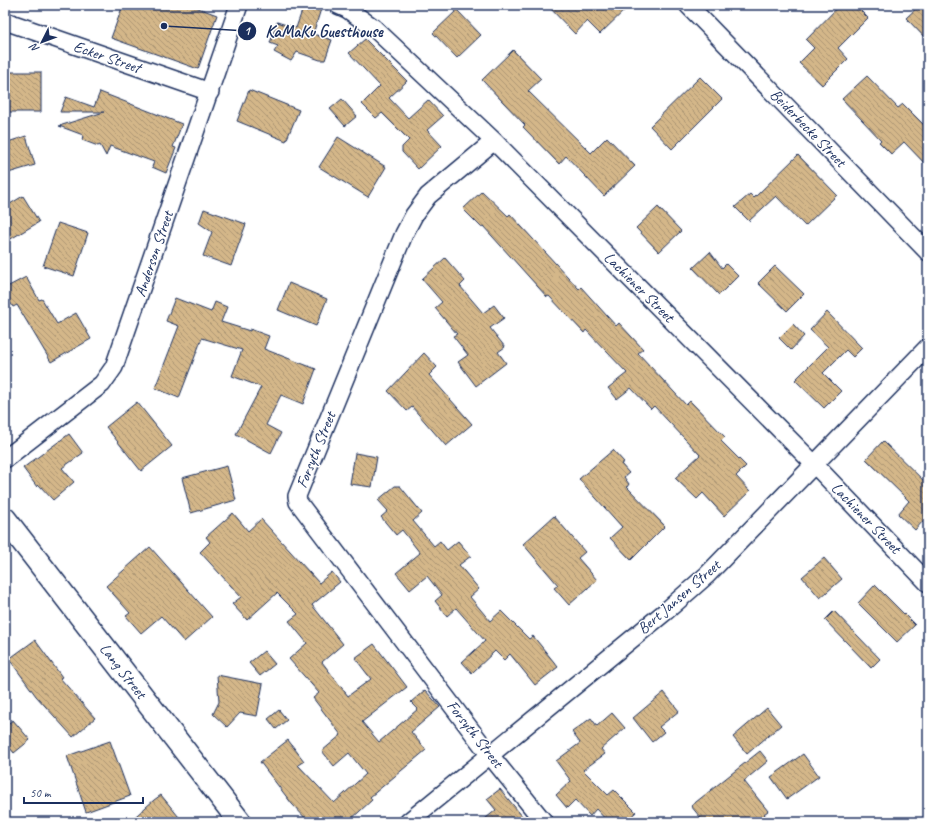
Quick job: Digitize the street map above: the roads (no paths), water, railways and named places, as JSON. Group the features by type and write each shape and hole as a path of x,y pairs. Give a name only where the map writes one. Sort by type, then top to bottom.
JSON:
{"street":[{"name":"Anderson Street","path":"5,459 102,384 114,367 239,5"},
{"name":"Lachiener Street","path":"338,5 347,9 374,28 494,141 815,465 928,583"},
{"name":"Beiderbecke Street","path":"688,5 928,252"},
{"name":"Ecker Street","path":"5,21 210,92"},
{"name":"Forsyth Street","path":"494,141 428,196 414,215 404,234 297,496 301,508 489,754 544,822"},
{"name":"Bert Jansen Street","path":"408,822 489,754 665,612 707,575 928,347"},
{"name":"Lang Street","path":"5,519 240,822"}],"place":[{"name":"KaMaKu Guesthouse","path":"164,26"}]}
